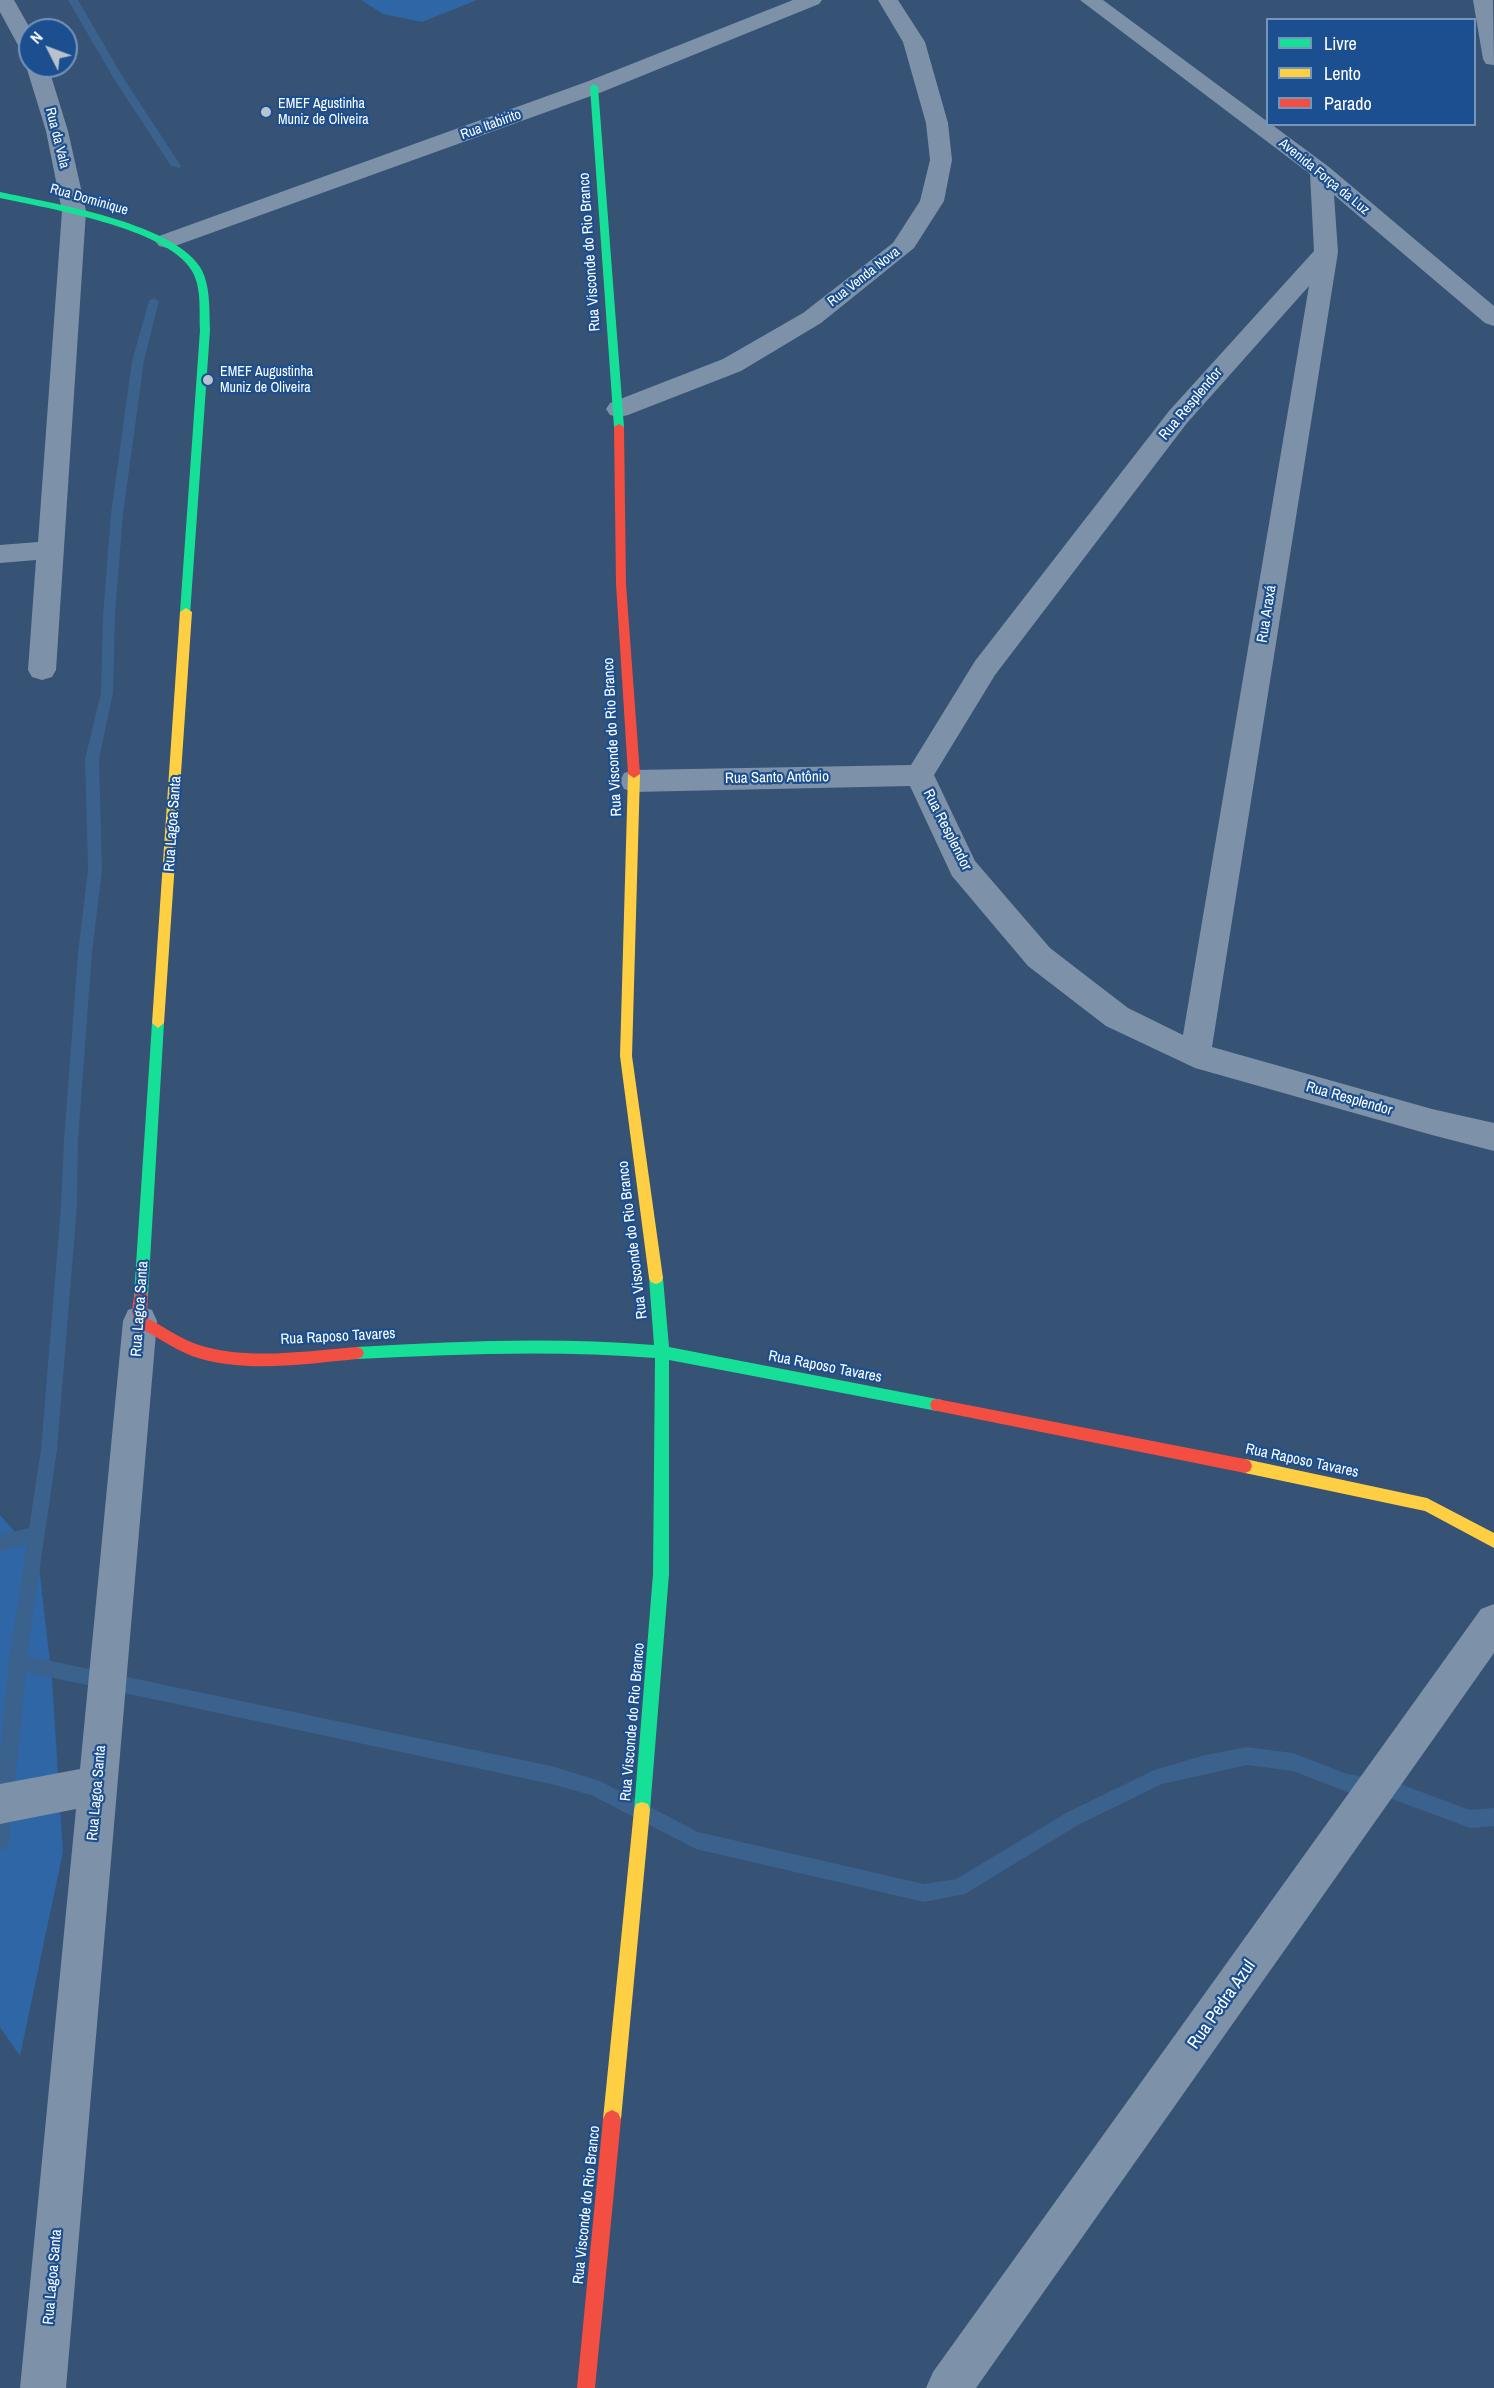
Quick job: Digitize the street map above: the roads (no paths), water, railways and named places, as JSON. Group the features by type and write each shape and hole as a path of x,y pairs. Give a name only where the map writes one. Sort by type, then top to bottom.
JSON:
{"street":[{"path":"4,0 18,25"},
{"name":"Rua Itabirito","path":"167,241 594,87 812,0"},
{"name":"Rua Venda Nova","path":"619,409 732,365 802,324 902,248 908,239 932,201 940,160 937,123 914,42 888,0"},
{"name":"Avenida Força da Luz","path":"1090,0 1321,172 1494,318"},
{"path":"1483,0 1494,59"},
{"name":"Rua da Vala","path":"41,78 57,131 74,211 42,670"},
{"name":"Rua Visconde do Rio Branco","path":"586,2388 644,1786 661,1574 662,1352 656,1281 626,1056 634,781 621,584 619,409 594,87"},
{"name":"Rua Araxá","path":"1195,1055 1326,252 1321,172"},
{"name":"Rua Dominique","path":"0,195 74,211 167,241"},
{"name":"Rua Lagoa Santa","path":"43,2388 140,1321 205,330 202,284 190,260 167,241"},
{"name":"Rua Resplendor","path":"1326,252 1178,417 985,668 919,775 963,868 1039,957 1117,1017 1195,1055 1432,1122 1494,1137"},
{"path":"0,554 50,550"},
{"name":"Rua Santo Antônio","path":"634,781 919,775"},
{"name":"Rua Raposo Tavares","path":"140,1321 199,1352 265,1358 549,1345 605,1346 662,1352 1219,1460 1427,1505 1494,1540"},
{"name":"Rua Pedra Azul","path":"949,2388 1494,1622"},
{"path":"0,1804 98,1785"}],"waterway":[{"path":"73,0 119,79 176,166"},
{"path":"37,1534 49,1450 69,1206 71,1140 85,953 95,870 92,759 107,693 109,615 117,514 138,361 154,301"},
{"path":"0,1543 37,1534"},
{"path":"18,1662 37,1534"},
{"path":"0,1842 18,1662"},
{"path":"18,1662 551,1775 594,1787 696,1840 924,1893 959,1888 1072,1819 1160,1776 1247,1756 1293,1762 1347,1783 1392,1790 1470,1819 1494,1817"}],"place":[{"name":"EMEF Agustinha Muniz de Oliveira","path":"266,112"},
{"name":"EMEF Augustinha Muniz de Oliveira","path":"208,380"}]}
